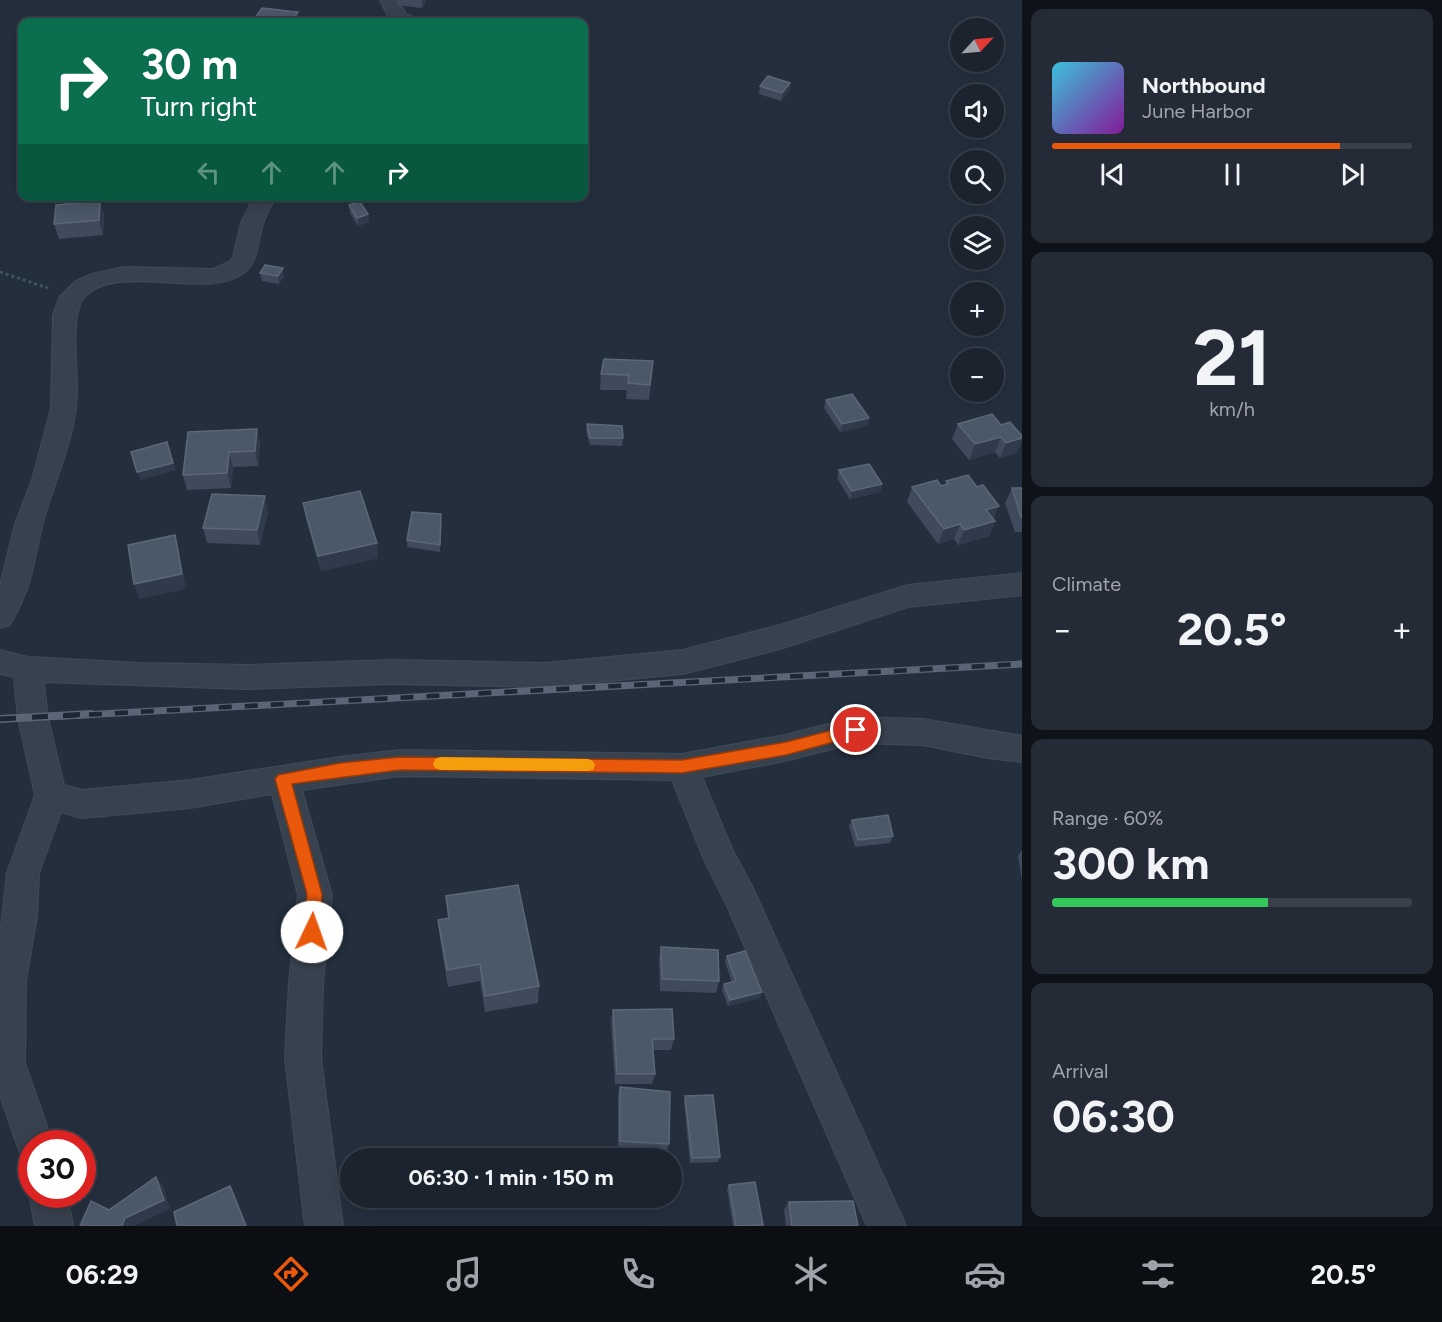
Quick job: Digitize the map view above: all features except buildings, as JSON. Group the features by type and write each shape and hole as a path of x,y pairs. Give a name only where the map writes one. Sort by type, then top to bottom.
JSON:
{"street":[{"path":"389,0 398,18"},
{"path":"0,617 16,581 29,524 45,480 64,408 65,315 72,296 84,286 100,279 124,274 216,276 237,267 244,258 252,223 263,201"},
{"path":"30,1130 7,1063 9,981 20,916 23,873 51,795 33,718 14,665 235,676 391,672 546,675 683,662 780,637 908,596 1022,584"},
{"path":"51,795 82,804 190,794 340,770 400,763 682,766 786,748 856,730 923,732 988,745 1022,749"},
{"path":"682,766 718,855 740,897 887,1226"},
{"path":"283,779 315,894 306,983 303,1059 324,1226"},
{"path":"51,1208 54,1226"}],"path":[{"path":"0,272 72,296"}],"railway":[{"path":"63,716 1022,664"},
{"path":"0,719 91,714"}],"slow traffic":[{"path":"440,764 588,765"}],"route":[{"path":"312,932 315,894 283,779 400,763 682,766 786,748 856,730"}]}
